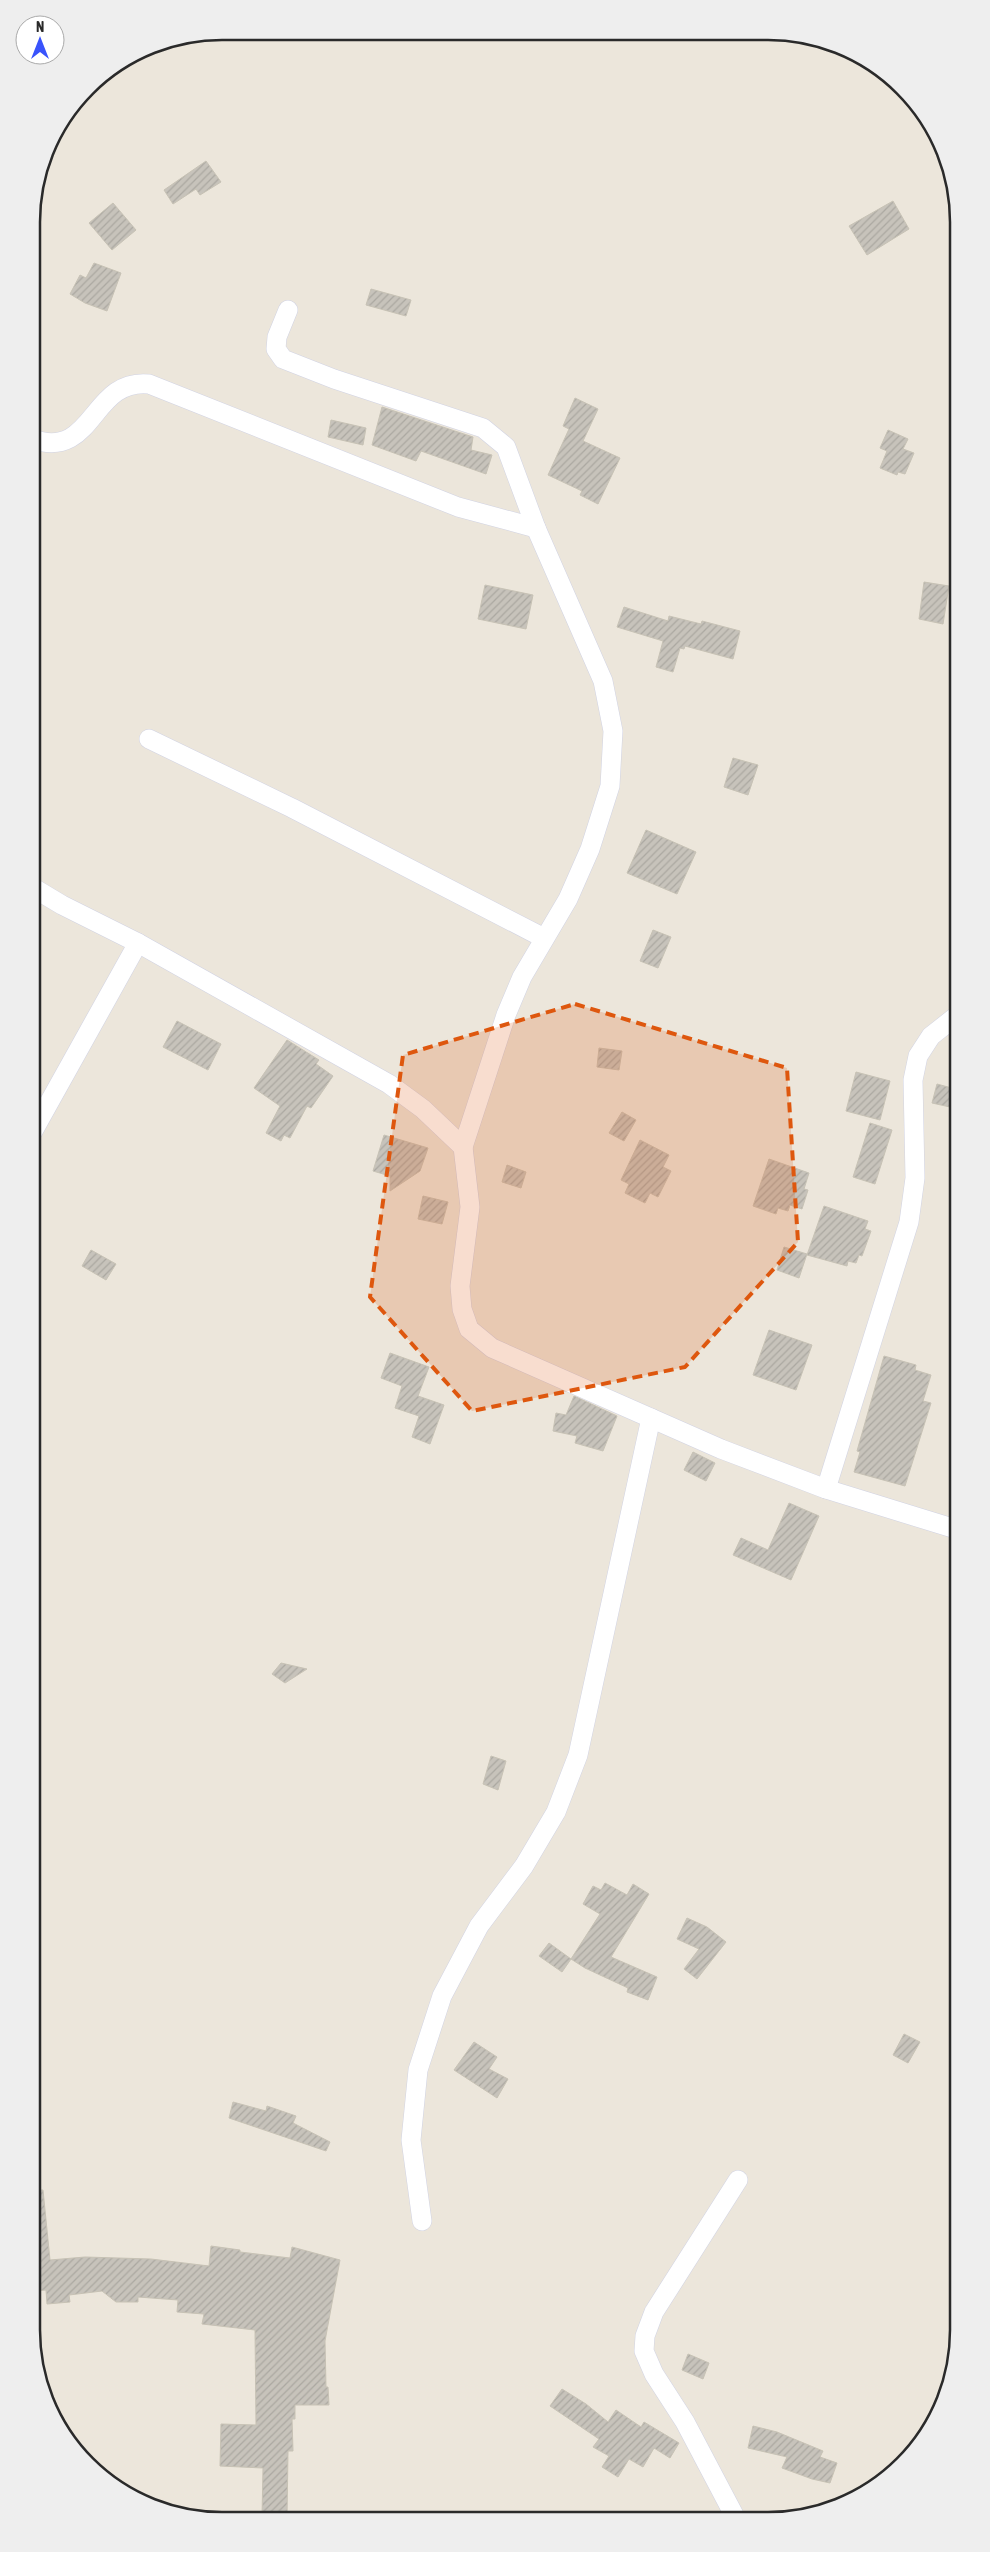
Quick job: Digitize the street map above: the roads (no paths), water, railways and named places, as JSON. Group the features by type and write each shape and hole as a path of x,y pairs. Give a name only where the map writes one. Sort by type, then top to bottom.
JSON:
{"street":[{"path":"288,310 277,337 276,348 283,359 334,380 483,428 506,447 536,528 592,652 603,681 613,731 610,786 590,849 568,899 522,977 506,1015 463,1147 470,1207 460,1286 462,1309 469,1328 492,1348 721,1449 826,1489 950,1528"},
{"path":"40,441 52,444 66,442 78,433 122,386 135,383 149,384 458,507 536,528"},
{"path":"149,739 292,808 544,938"},
{"path":"40,892 62,905 138,943 389,1084 423,1109 463,1147"},
{"path":"40,1121 138,943"},
{"path":"826,1489 910,1222 915,1178 916,1136 913,1080 918,1056 931,1036 950,1021"},
{"path":"422,2221 411,2140 418,2070 442,1996 479,1926 524,1866 556,1812 578,1755 651,1418"},
{"path":"732,2512 685,2422 654,2374 644,2351 645,2336 654,2312 738,2180"}]}
